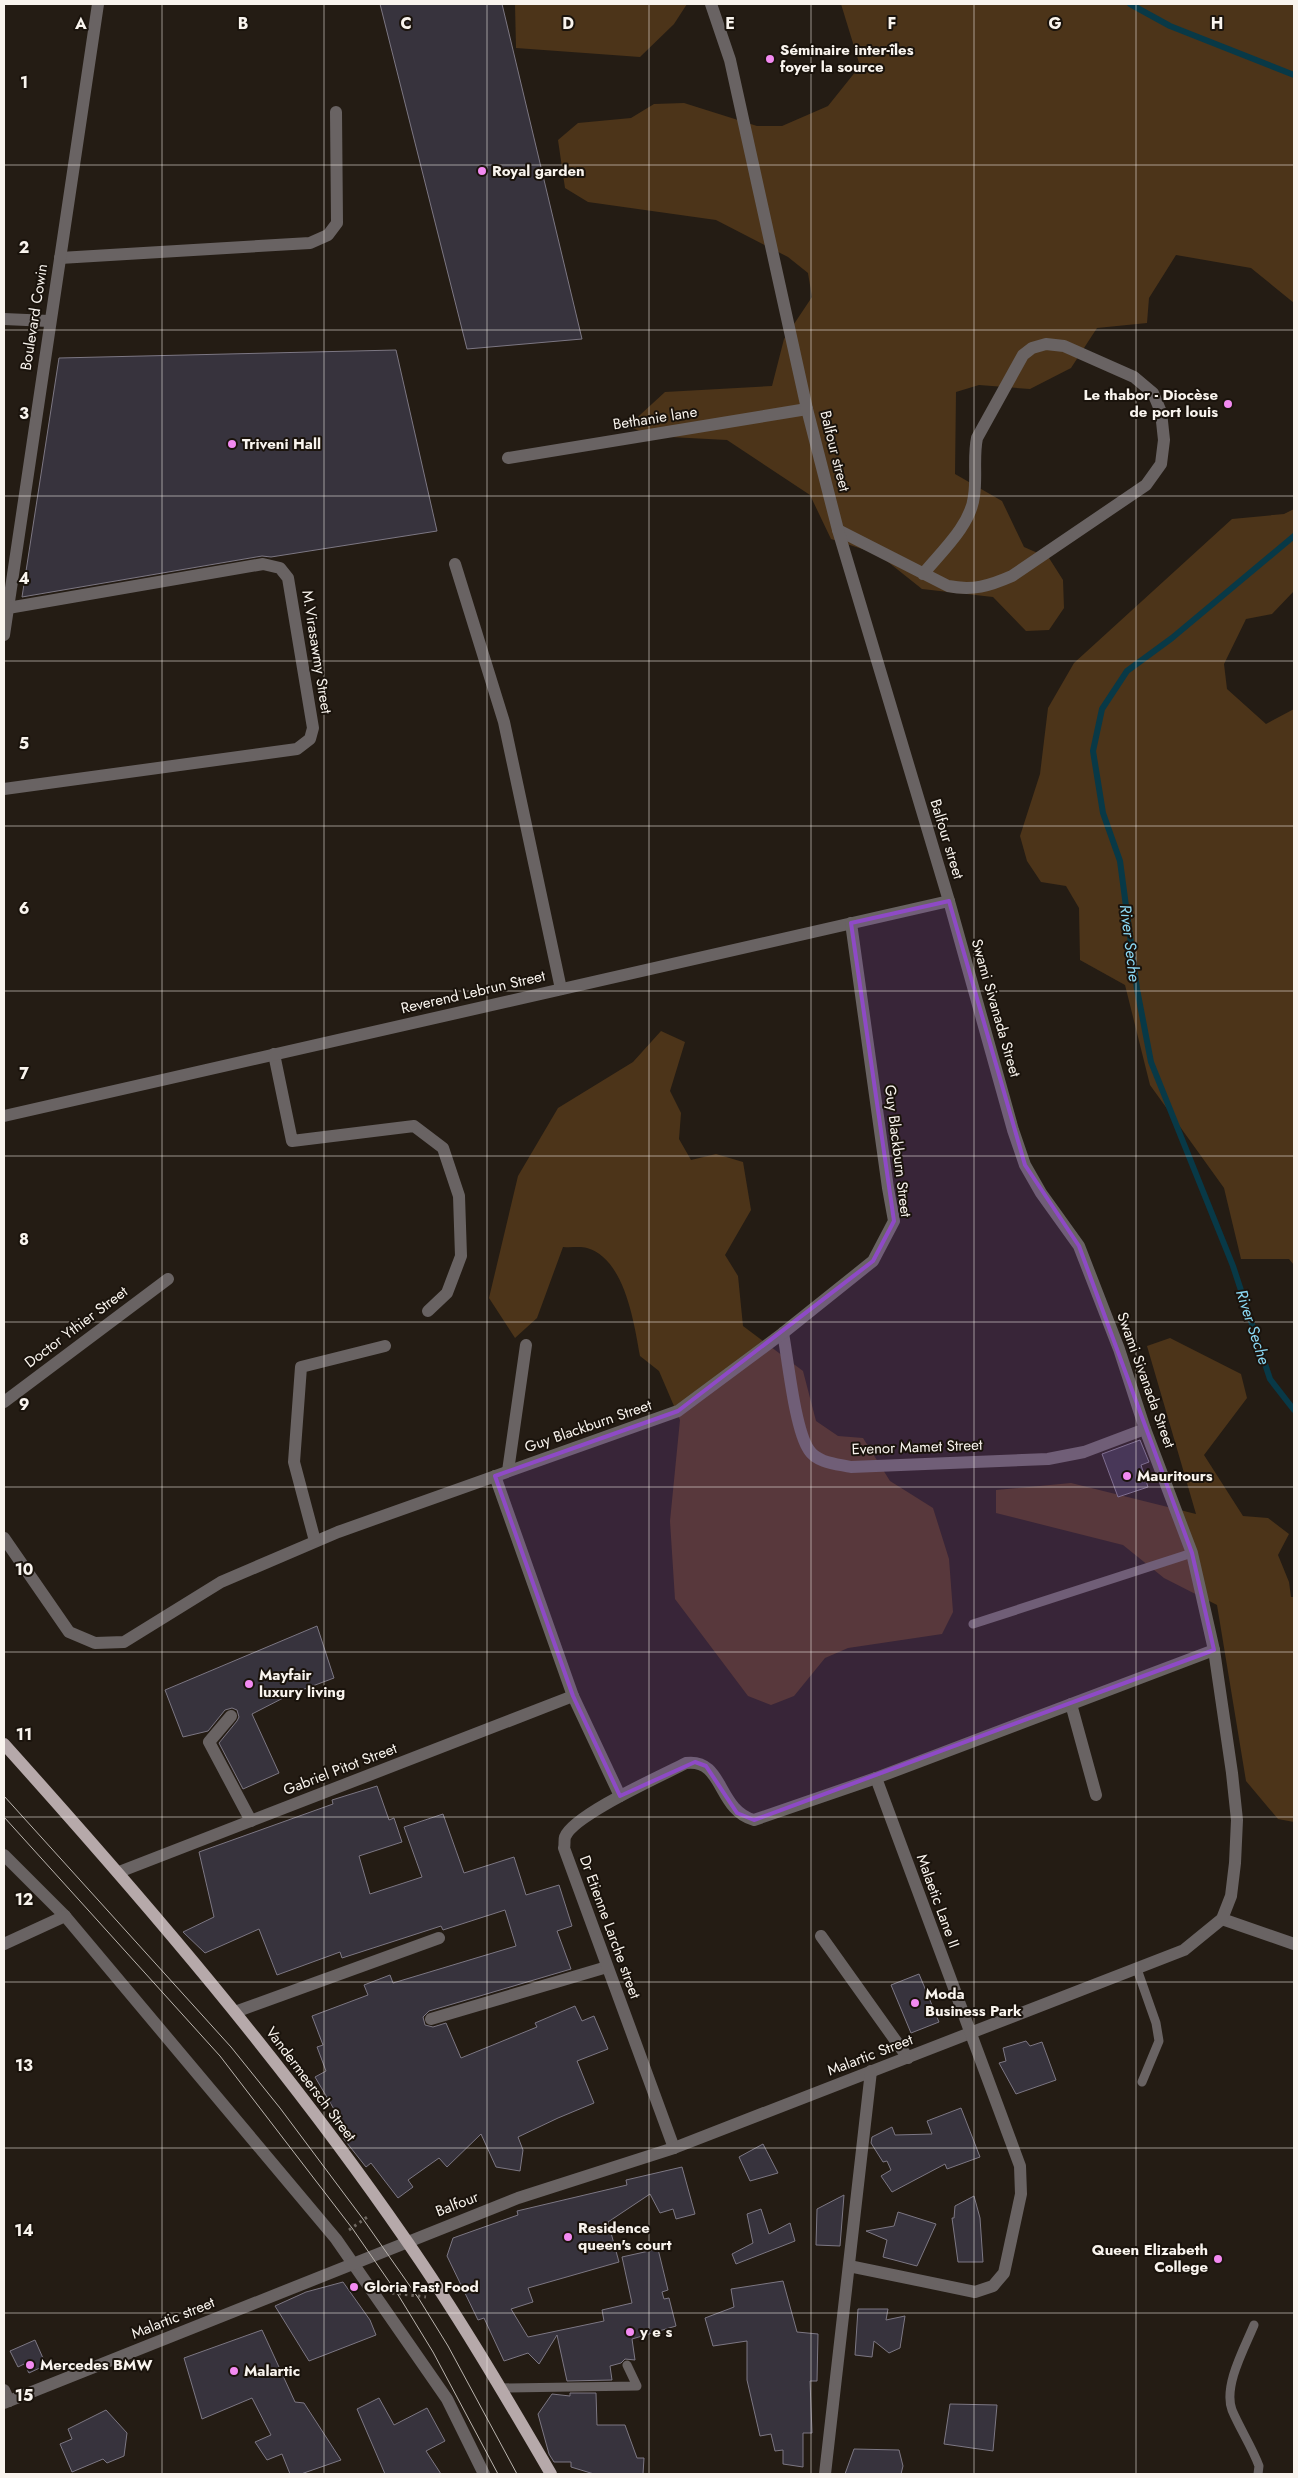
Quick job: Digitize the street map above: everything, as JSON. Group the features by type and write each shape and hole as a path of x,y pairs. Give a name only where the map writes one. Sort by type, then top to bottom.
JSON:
{"main road":[{"name":"Vandermeersch Street","path":"4,1744 119,1872 235,2012 382,2206 439,2289 552,2474"}],"street":[{"name":"Boulevard Cowin","path":"4,635 49,321 98,4"},
{"path":"95,20 108,4"},
{"name":"Balfour street","path":"711,4 730,60 807,409 838,530 949,901"},
{"path":"60,258 310,244 328,235 337,223 336,112"},
{"path":"4,319 49,321"},
{"path":"838,530 923,574 948,586 967,590 988,587 1012,576 1146,485 1160,464 1164,440 1162,412 1153,393 1134,377 1064,346 1046,344 1032,348 1023,356 1011,374 977,438 974,449 974,499 969,514 923,574"},
{"name":"Bethanie lane","path":"508,458 807,409"},
{"name":"M.Virasawmy Street","path":"4,789 297,749 310,739 313,728 288,578 280,568 263,564 8,608"},
{"path":"455,564 504,722 561,989"},
{"name":"Reverend Lebrun Street","path":"4,1116 949,901"},
{"name":"Swami Sivanada Street","path":"949,901 1013,1130 1025,1165 1041,1194 1079,1246 1119,1349 1145,1429 1192,1553 1214,1650 1237,1820 1236,1863 1232,1888 1222,1919"},
{"name":"Guy Blackburn Street","path":"4,1538 69,1632 95,1643 124,1642 221,1582 315,1542 678,1411 783,1333 873,1261 894,1221 851,923"},
{"path":"274,1054 292,1141 414,1126 443,1148 459,1196 461,1256 447,1293 428,1311"},
{"name":"Doctor Ythier Street","path":"4,1402 168,1278"},
{"name":"Evenor Mamet Street","path":"783,1333 800,1428 809,1452 823,1461 851,1467 1048,1459 1084,1452 1145,1429"},
{"path":"508,1471 526,1345"},
{"path":"315,1542 294,1462 300,1367 385,1346"},
{"path":"495,1476 573,1696 620,1796"},
{"name":"Dr Etienne Larche street","path":"674,2148 564,1848 566,1836 575,1825 620,1796 686,1763 695,1762 706,1766 737,1813 754,1820 876,1778 1214,1650"},
{"name":"Gabriel Pitot Street","path":"119,1872 573,1696"},
{"path":"1071,1704 1096,1795"},
{"path":"231,1716 209,1742 251,1821"},
{"name":"Malaetic Lane II","path":"849,2266 976,2292 994,2286 1004,2273 1021,2194 1020,2166 876,1778"},
{"path":"4,1855 65,1916 336,2239 447,2399 484,2474"},
{"path":"4,1944 65,1916"},
{"path":"1222,1919 1294,1944"},
{"name":"Malartic Street","path":"518,2198 674,2148 1137,1969 1184,1950 1222,1919"},
{"path":"821,1936 908,2058"},
{"path":"235,2012 439,1938"},
{"path":"432,2019 607,1967"},
{"path":"825,2474 871,2071"},
{"name":"Balfour","path":"353,2263 518,2198"},
{"name":"Malartic street","path":"6,2398 353,2263"}],"lane":[{"path":"973,1624 1192,1553"},
{"path":"1137,1969 1156,2023 1159,2041 1142,2082"},
{"path":"1254,2325 1235,2372 1230,2395 1231,2408 1259,2466 1258,2474"},
{"path":"500,2388 637,2386 627,2365"}],"path":[{"path":"336,2239 382,2206"},
{"path":"388,2292 427,2297 439,2289"}],"highlighted area":[{"path":"949,901 1025,1165 1079,1246 1192,1553 1214,1650 754,1820 737,1813 706,1766 695,1762 620,1796 573,1696 495,1476 678,1411 873,1261 894,1221 851,923"}],"shaded area":[{"path":"515,4 687,4 674,24 640,57 516,48"},
{"path":"841,4 1294,4 1294,303 1251,268 1176,255 1149,298 1147,323 1097,328 1071,368 1030,389 979,385 956,392 955,474 1002,501 1024,547 1049,558 1063,580 1064,608 1049,630 1026,631 993,597 922,589 878,554 831,539 810,495 727,440 651,436 628,426 665,392 772,386 784,339 812,297 808,273 788,257 716,220 588,202 565,188 558,140 578,123 631,118 654,104 684,103 757,126 782,126 828,106 860,66"},
{"path":"1294,509 1294,591 1272,614 1246,619 1224,664 1227,689 1266,724 1294,709 1294,1265 1289,1259 1241,1259 1224,1188 1150,1085 1125,985 1080,960 1079,908 1066,886 1041,882 1027,861 1020,836 1040,774 1048,708 1074,663 1232,519 1284,514"},
{"path":"661,1031 685,1042 670,1091 681,1113 679,1139 691,1160 716,1154 743,1162 751,1210 725,1255 738,1276 743,1326 803,1371 816,1421 838,1436 863,1438 890,1481 933,1508 949,1559 953,1612 942,1634 848,1648 825,1658 794,1696 771,1705 748,1696 675,1599 670,1521 680,1420 659,1371 640,1356 635,1327 626,1294 619,1278 610,1265 600,1254 587,1248 563,1247 537,1318 515,1338 489,1298 518,1176 558,1108 633,1062"},
{"path":"1170,1338 1241,1374 1247,1398 1204,1455 1243,1516 1268,1518 1289,1534 1278,1555 1289,1582 1291,1597 1294,1597 1294,1822 1278,1819 1246,1781 1217,1605 1164,1578 1123,1545 996,1513 996,1490 1071,1483 1196,1514 1147,1346"}],"building":[{"name":"Royal garden","path":"380,4 502,4 582,339 467,349"},
{"name":"Triveni Hall","path":"396,350 437,531 271,557 262,556 22,597 59,358"},
{"name":"Mauritours","path":"1140,1440 1149,1462 1141,1465 1148,1487 1118,1497 1102,1454"},
{"name":"Mayfair luxury living","path":"317,1626 334,1678 291,1694 252,1714 279,1773 243,1789 219,1743 237,1721 239,1717 237,1710 232,1708 225,1710 208,1731 183,1737 165,1690"},
{"path":"377,1786 389,1820 394,1818 402,1842 359,1856 370,1894 422,1877 404,1827 443,1814 464,1873 514,1857 526,1895 559,1885 572,1926 557,1931 571,1969 429,2011 423,2017 425,2025 433,2027 446,2023 461,2058 537,2027 535,2023 575,2006 582,2021 594,2016 608,2049 577,2061 594,2103 518,2137 523,2150 520,2171 496,2167 481,2134 447,2167 439,2158 408,2180 413,2187 398,2198 371,2163 366,2167 343,2138 348,2133 315,2077 326,2071 317,2047 323,2045 312,2016 368,1995 364,1985 390,1975 393,1983 516,1946 505,1910 443,1930 441,1926 342,1958 340,1952 277,1975 259,1929 205,1953 183,1932 214,1917 199,1852 333,1804 332,1800"},
{"name":"Moda Business Park","path":"919,1974 939,2022 911,2033 891,1985"},
{"path":"1026,2041 1030,2046 1042,2042 1056,2080 1016,2094 999,2063 1006,2061 1003,2048"},
{"path":"961,2108 980,2157 947,2169 945,2164 892,2192 881,2176 891,2170 887,2161 883,2162 871,2143 872,2137 892,2127 895,2135 932,2134 927,2121"},
{"path":"763,2144 778,2173 750,2181 739,2157"},
{"path":"682,2167 695,2214 676,2219 673,2209 660,2213 650,2194 608,2222 619,2262 528,2288 533,2302 511,2309 528,2337 604,2321 602,2310 632,2303 622,2257 658,2249 668,2290 662,2292 664,2299 669,2298 676,2326 632,2339 635,2360 625,2359 621,2363 610,2366 612,2380 567,2381 557,2335 539,2364 528,2353 504,2361 484,2318 478,2320 447,2256 453,2238 518,2215 517,2211 627,2185 626,2180"},
{"path":"844,2195 840,2246 816,2245 817,2209"},
{"path":"974,2196 980,2218 983,2262 958,2262 952,2218 954,2218 955,2206"},
{"path":"761,2209 769,2234 790,2223 795,2241 736,2264 732,2254 753,2243 747,2214"},
{"path":"898,2212 936,2224 917,2266 883,2257 887,2240 866,2231 894,2226"},
{"path":"783,2281 797,2332 818,2334 817,2381 810,2381 812,2433 803,2433 803,2467 783,2464 783,2450 775,2451 771,2434 760,2436 747,2380 747,2341 713,2346 705,2318 734,2307 731,2289"},
{"path":"343,2282 370,2320 376,2335 309,2361 275,2306 306,2292"},
{"path":"858,2309 888,2309 886,2320 905,2316 900,2348 889,2353 874,2341 872,2357 855,2355"},
{"path":"262,2330 295,2402 304,2403 341,2460 301,2474 290,2474 282,2454 267,2460 255,2442 271,2435 252,2398 202,2419 184,2358"},
{"path":"35,2340 46,2365 29,2373 24,2364 18,2367 10,2351"},
{"path":"570,2393 596,2393 597,2425 625,2425 637,2458 644,2458 643,2474 594,2474 571,2467 571,2462 554,2462 549,2454 538,2414 552,2394 570,2396"},
{"path":"379,2398 394,2425 427,2408 445,2441 426,2451 441,2474 385,2474 357,2409"},
{"path":"950,2404 997,2405 993,2451 944,2444"},
{"path":"106,2410 127,2433 124,2456 107,2463 103,2459 72,2472 60,2444 72,2439 68,2429"},
{"path":"854,2449 899,2450 903,2466 901,2474 845,2474"}],"waterway":[{"name":"River Seche","path":"1130,4 1170,26 1294,75"},
{"name":"River Seche","path":"1294,536 1172,638 1127,671 1102,709 1093,751 1103,813 1120,861 1137,989 1151,1062 1233,1266 1270,1379 1294,1410"}],"tram line":[{"path":"4,1796 231,2047 280,2108 363,2219 419,2299 448,2346 517,2474"},
{"path":"4,1817 220,2056 352,2228 397,2293 433,2352 498,2474"}],"place":[{"name":"Séminaire inter-îles foyer la source","path":"770,59"},
{"name":"Royal garden","path":"482,171"},
{"name":"Le thabor - Diocèse de port louis","path":"1228,404"},
{"name":"Triveni Hall","path":"232,444"},
{"name":"Mauritours","path":"1127,1476"},
{"name":"Mayfair luxury living","path":"249,1684"},
{"name":"Moda Business Park","path":"915,2003"},
{"name":"Residence queen's court","path":"568,2237"},
{"name":"Queen Elizabeth College","path":"1218,2259"},
{"name":"Gloria Fast Food","path":"354,2287"},
{"name":"y e s","path":"630,2332"},
{"name":"Mercedes BMW","path":"30,2365"},
{"name":"Malartic","path":"234,2371"}]}
